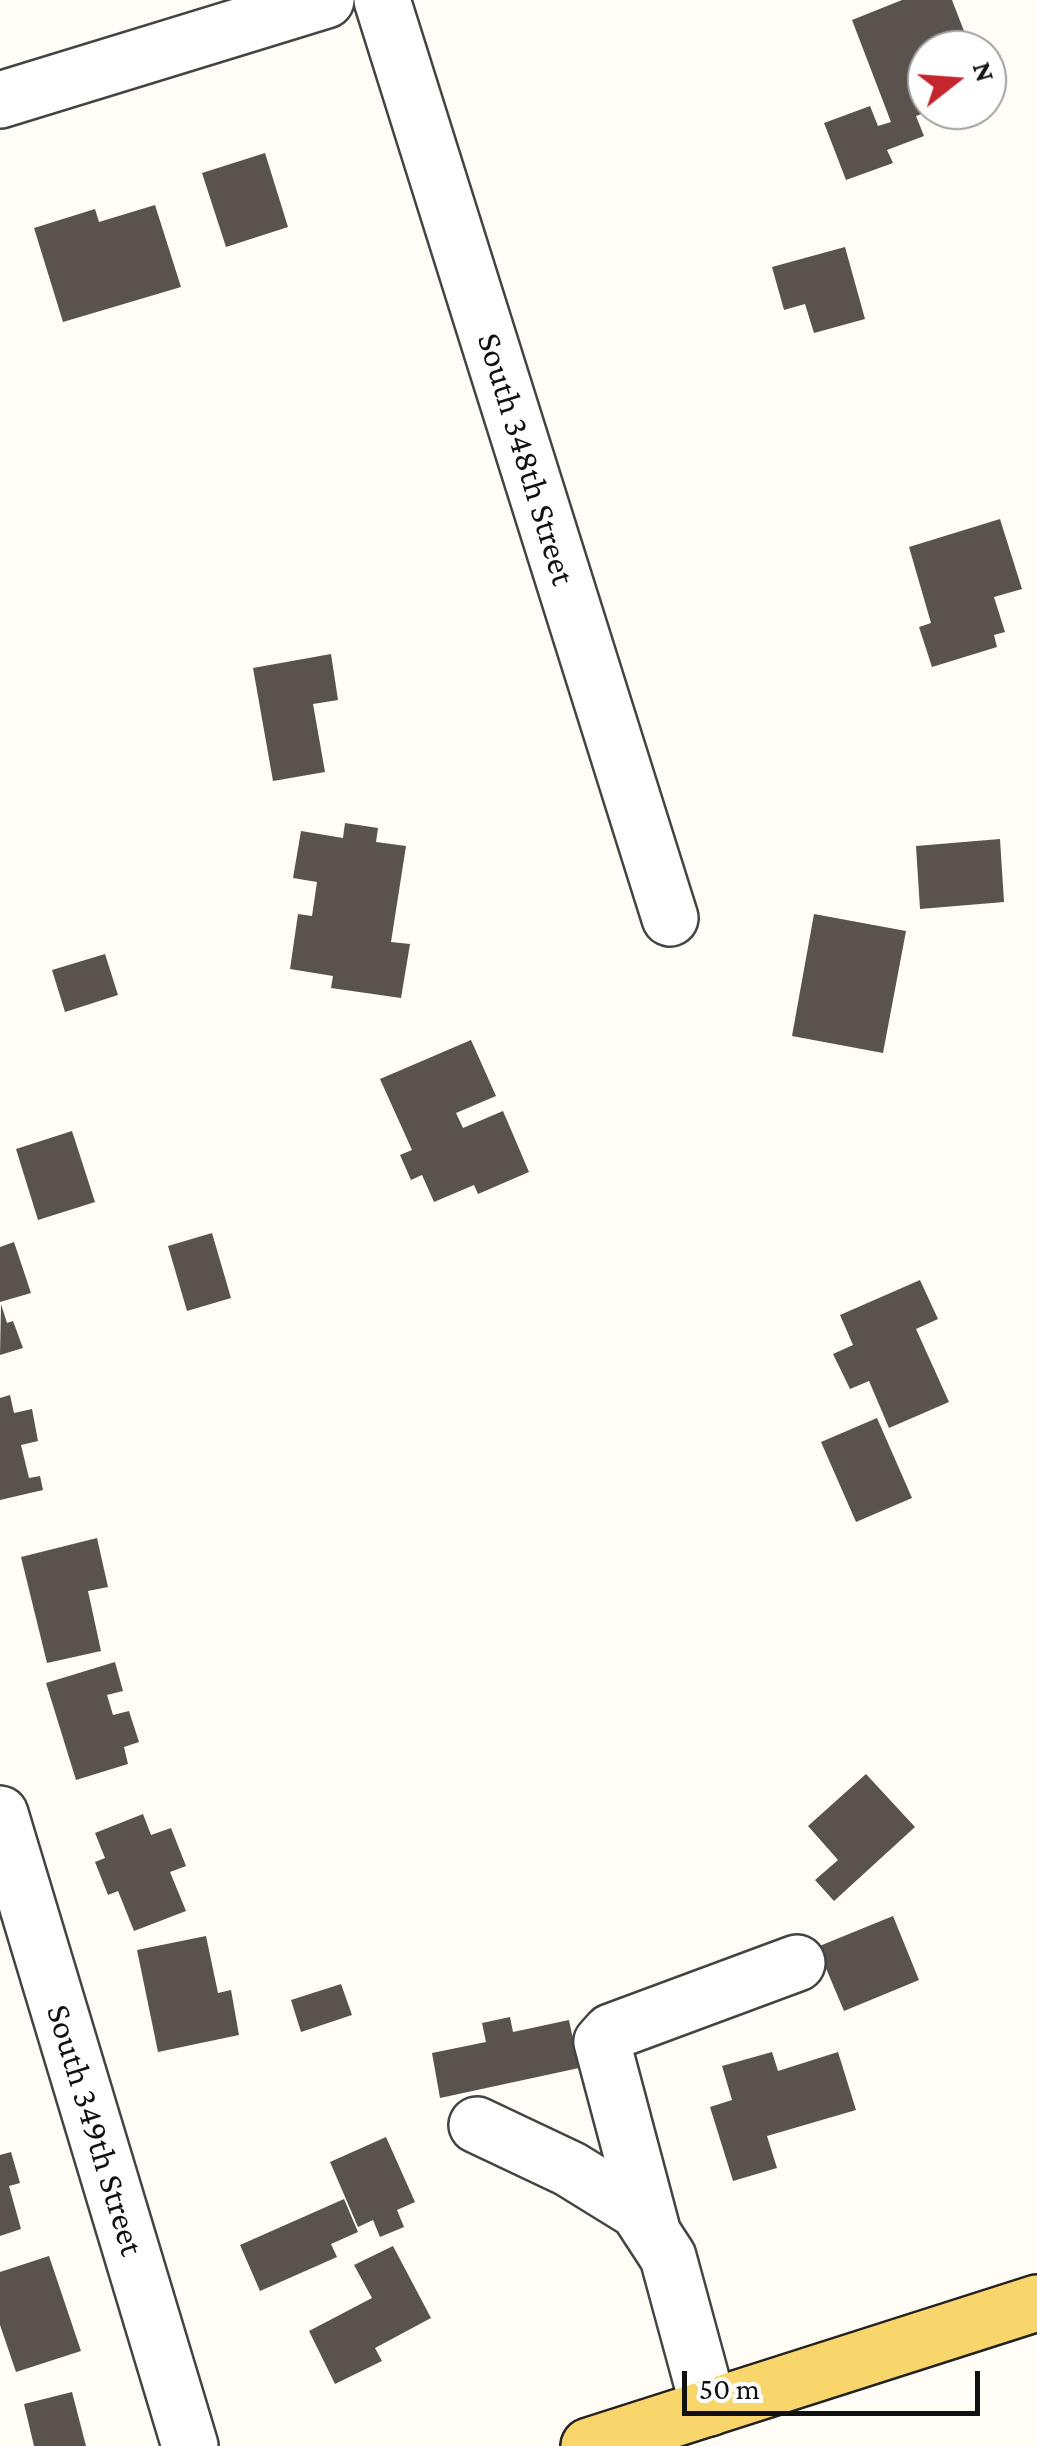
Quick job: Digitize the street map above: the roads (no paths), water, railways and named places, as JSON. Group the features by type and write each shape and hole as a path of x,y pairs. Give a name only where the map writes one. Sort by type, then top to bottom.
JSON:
{"main road":[{"path":"589,2446 1037,2303"}],"street":[{"name":"South 348th Street","path":"382,0 670,918"},
{"path":"0,100 298,4"},
{"name":"South 349th Street","path":"0,1814 190,2446"},
{"path":"653,2234 602,2042 611,2032 797,1963"},
{"path":"477,2125 570,2168 638,2212 668,2257 708,2408"}]}
